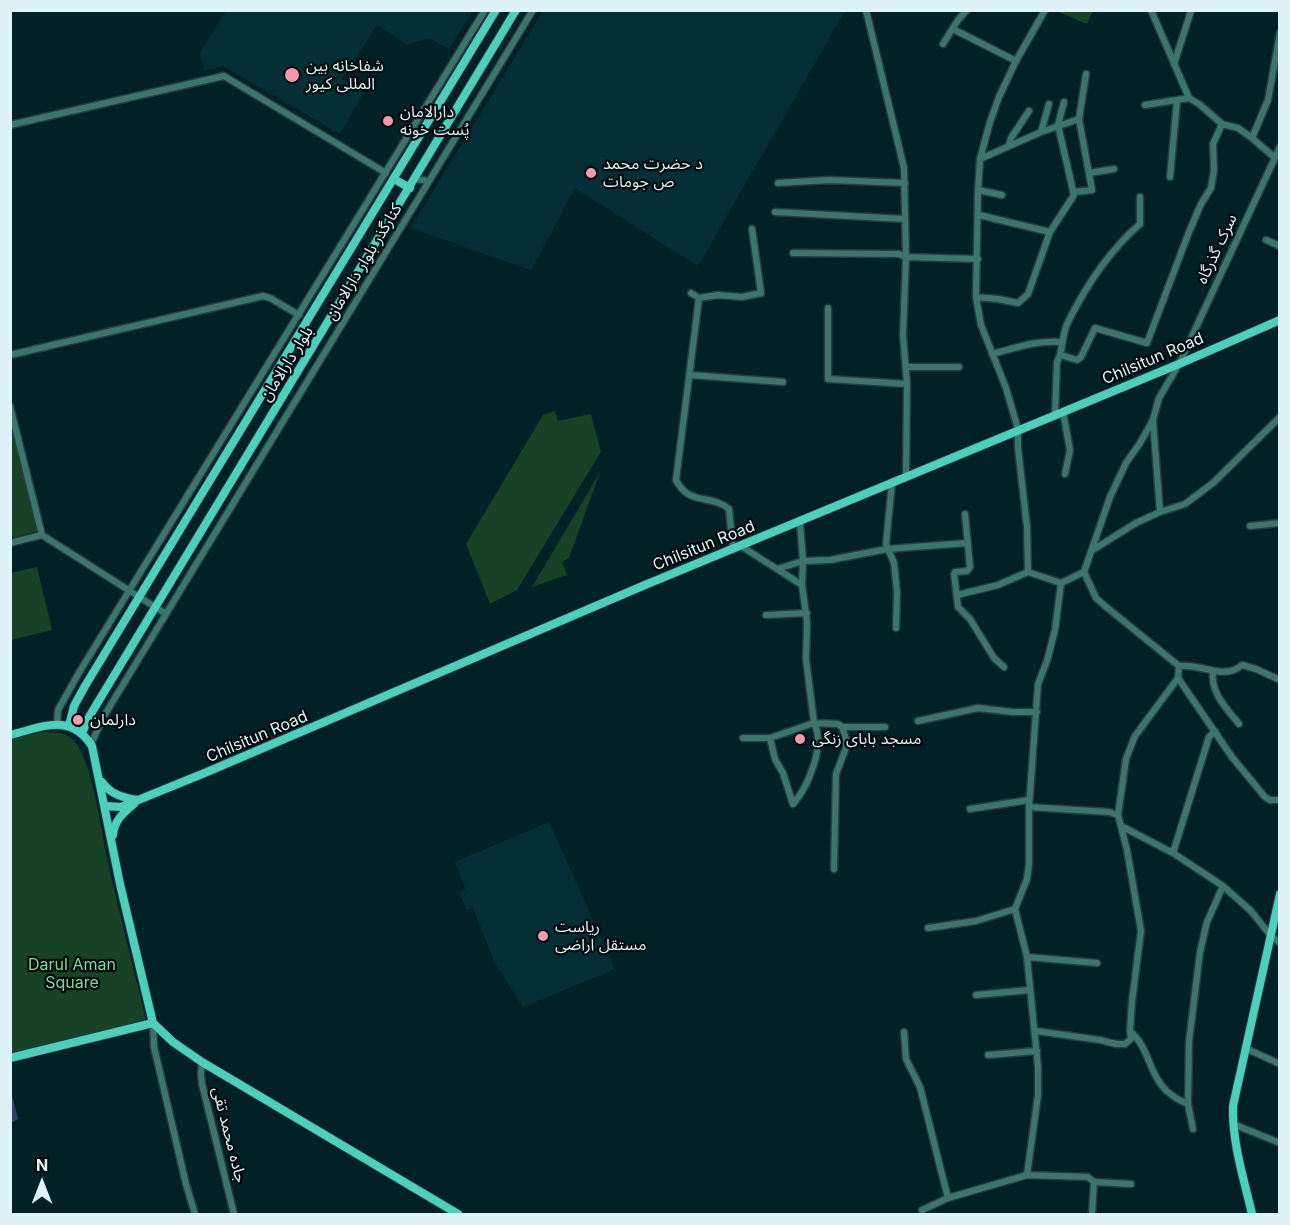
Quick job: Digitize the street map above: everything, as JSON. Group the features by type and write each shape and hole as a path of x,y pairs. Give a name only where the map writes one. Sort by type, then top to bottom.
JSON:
{"main road":[{"name":"بلوار دارالامان","path":"69,726 74,705 496,10"},
{"name":"بلوار دارالامان","path":"82,733 155,607 516,10"},
{"path":"394,178 410,188"},
{"name":"Chilsitun Road","path":"140,800 1280,320"},
{"path":"10,735 57,724 69,726 82,733 91,744 153,1023 172,1042 202,1062 458,1215"},
{"path":"100,779 112,793 140,800"},
{"path":"105,806 121,807 140,800"},
{"path":"113,847 112,832 115,824 122,814 140,800"},
{"path":"1252,1215 1233,1124 1234,1098 1280,894"},
{"path":"10,1058 153,1023"}],"street":[{"name":"کنارگذر بلوار دارالامان","path":"57,724 56,716 66,695 485,10"},
{"name":"کنارگذر بلوار دارالامان","path":"91,744 104,716 533,10"},
{"path":"866,10 899,143 905,183 906,257 903,334 907,384 906,477"},
{"path":"943,44 967,10"},
{"path":"1028,572 1027,527 1018,429 1006,388 981,325 976,297 978,190 980,159 990,122 1016,60 1045,10"},
{"path":"1151,10 1189,98 1222,124 1238,128 1274,157"},
{"path":"1174,64 1191,11"},
{"path":"953,29 1016,60"},
{"path":"1252,138 1268,100 1280,33"},
{"path":"1074,192 1092,190 1078,119 1086,74"},
{"path":"10,125 224,76 386,173"},
{"path":"1145,105 1189,98"},
{"path":"1170,177 1177,101"},
{"path":"976,297 1018,303 1028,294 1050,232 1074,192 1058,125 1064,102"},
{"path":"1041,132 1049,104"},
{"path":"1009,146 1011,138 1029,111"},
{"path":"980,159 1058,125 1078,119"},
{"path":"1061,355 1077,360 1081,357 1095,328 1147,343 1188,232 1201,204 1212,188 1213,144 1222,124"},
{"name":"سرک گذرگاه","path":"1153,420 1159,398 1179,364 1280,147"},
{"path":"1089,173 1114,169"},
{"path":"415,179 429,181"},
{"path":"778,183 829,180 905,183"},
{"path":"978,190 1002,195"},
{"path":"1065,474 1070,450 1059,413 1055,375 1057,362 1061,355 1061,342 1067,323 1101,266 1140,224 1140,197"},
{"path":"774,212 905,219"},
{"path":"979,215 1050,232"},
{"path":"691,294 699,298 718,295 742,297 762,293 752,229"},
{"path":"1266,240 1280,246"},
{"path":"793,253 899,254 906,257 978,259"},
{"path":"10,355 262,296 270,298 298,315"},
{"path":"699,298 676,480 695,499 720,501 729,509 733,550"},
{"path":"828,308 828,379 907,384"},
{"path":"992,354 1021,345 1046,341 1061,342"},
{"path":"906,368 959,367"},
{"path":"691,375 783,382"},
{"path":"10,406 42,536 166,614"},
{"path":"1091,550 1136,523 1185,504 1213,483 1280,417"},
{"path":"1153,420 1160,512"},
{"path":"957,595 998,585 1028,572 1061,583 1084,572 1110,497 1126,463 1153,420"},
{"path":"892,483 887,549 894,563 897,592 896,628"},
{"path":"965,514 970,567 967,571 954,574 959,608 970,619 994,658 1004,667"},
{"path":"770,738 774,759 783,773 793,804 808,782 817,748 817,728 814,723 806,660 807,613 802,585 800,522"},
{"path":"1250,526 1280,523"},
{"path":"10,543 42,536"},
{"path":"777,569 803,561 830,560 887,549 967,543"},
{"path":"741,546 802,585"},
{"path":"1084,572 1096,597 1105,606 1179,666 1189,665 1228,672 1235,671 1242,665 1280,680"},
{"path":"1027,1175 1038,1095 1037,1051 1027,957 1015,909 1028,871 1029,803 1038,684 1055,630 1061,583"},
{"path":"766,615 807,613"},
{"path":"1036,1031 1116,1044 1125,1044 1131,1039 1130,1031 1142,931 1123,827 1118,815 1126,759 1135,736 1178,678 1179,666"},
{"path":"1213,671 1211,683 1221,701 1239,724"},
{"path":"1178,678 1232,757 1259,791 1270,800 1280,800"},
{"path":"918,721 978,708 1037,712"},
{"path":"743,738 770,738 814,723 834,723 842,727 885,727"},
{"path":"834,869 836,774 846,748 842,727"},
{"path":"1173,853 1209,737 1215,732"},
{"path":"970,809 1029,803 1118,815"},
{"path":"1123,827 1173,853 1223,886 1251,911 1271,936 1280,943"},
{"path":"1193,1129 1188,1104 1189,1042 1200,952 1207,922 1223,886"},
{"path":"928,928 976,921 1015,909"},
{"path":"1027,957 1098,963"},
{"path":"976,994 1002,994 1029,990"},
{"path":"153,1023 154,1047 195,1215"},
{"path":"1130,1031 1137,1037 1156,1078 1172,1096 1188,1104"},
{"path":"904,1032 906,1059 920,1087 948,1198"},
{"path":"1245,1048 1280,1064"},
{"path":"988,1054 1037,1051"},
{"name":"جاده محمد تقی","path":"202,1062 202,1084 234,1215"},
{"path":"1233,1124 1280,1143"},
{"path":"922,1210 948,1198 1027,1175 1088,1177 1094,1182 1131,1184"},
{"path":"1092,1215 1094,1182"}],"shaded area":[{"name":"شفاخانه بین المللی کیور","path":"226,11 473,11 449,49 429,38 408,45 377,25 342,79 363,93 340,134 223,66 204,71 200,53"},
{"path":"543,11 845,11 698,266 575,188 531,270 411,228"},
{"name":"ریاست مستقل اراضی","path":"549,822 615,969 523,1007 495,963 473,908 467,910 459,892 466,889 455,862"}],"green space":[{"path":"1093,10 1087,24 1056,11"},
{"path":"555,411 558,421 591,414 601,452 517,590 490,604 466,544 543,415"},
{"path":"10,414 38,531 11,538 10,538"},
{"path":"600,472 569,558 562,562 567,575 532,587"},
{"path":"37,567 52,630 11,640 10,573"},
{"name":"Darul Aman Square","path":"43,732 61,733 73,739 82,753 96,798 107,858 146,1020 11,1053 10,739"}],"water":[{"path":"10,1087 18,1119 11,1123 10,1123"}],"place":[{"name":"شفاخانه بین المللی کیور","path":"292,75"},
{"name":"دارالامان پُست خونه","path":"388,121"},
{"name":"د حضرت محمد ص جومات","path":"591,173"},
{"name":"دارلمان","path":"78,720"},
{"name":"مسجد بابای زنگی","path":"800,739"},
{"name":"ریاست مستقل اراضی","path":"543,936"}]}
